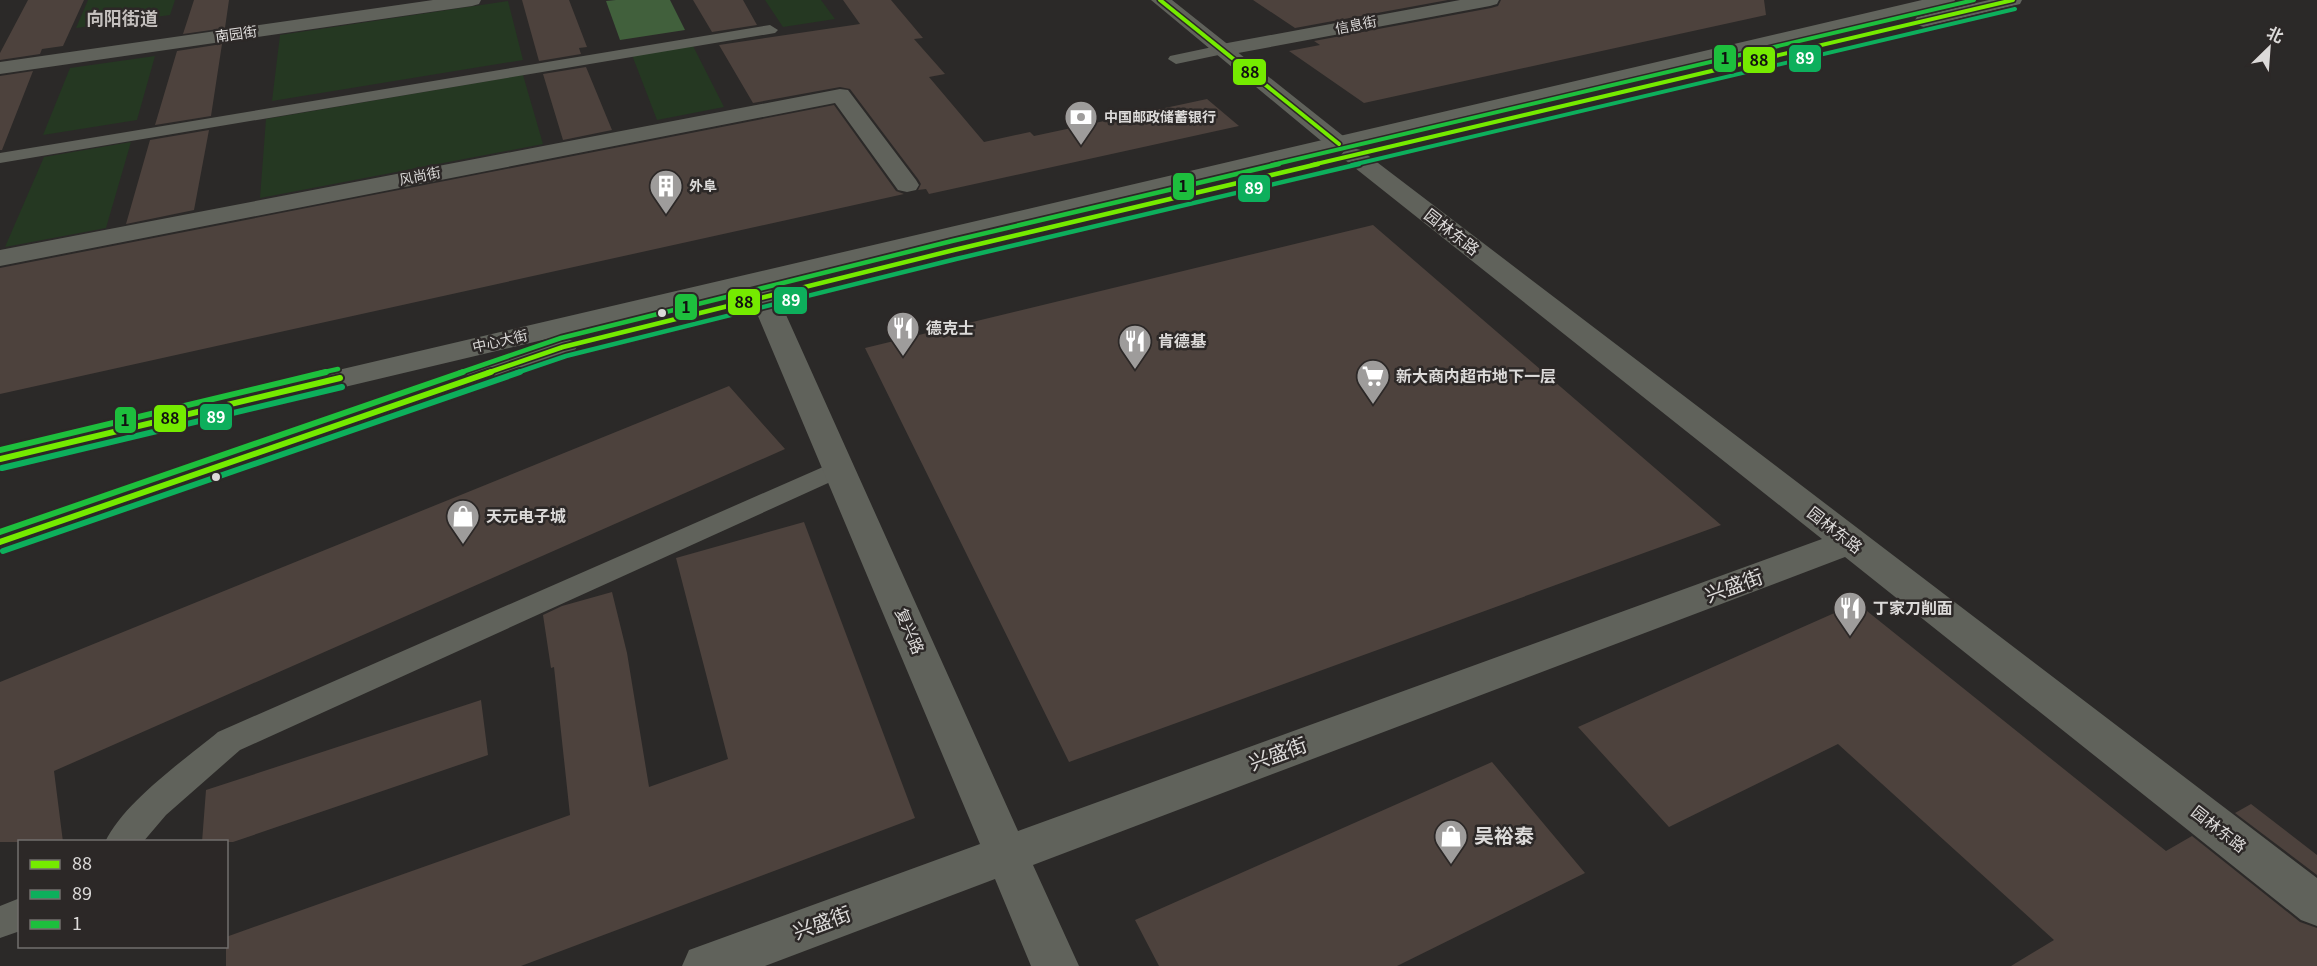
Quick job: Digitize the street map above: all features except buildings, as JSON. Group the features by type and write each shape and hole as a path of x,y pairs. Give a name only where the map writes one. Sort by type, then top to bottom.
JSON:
{"main road":[{"name":"中心大街","path":"563,347 1946,0"},
{"name":"中心大街","path":"0,459 1346,150 2013,0"}],"street":[{"name":"南园街","path":"0,68 472,0"},
{"name":"园林东路","path":"1160,0 1346,150 2317,905"},
{"name":"信息街","path":"1222,50 1490,0"},
{"name":"风尚街","path":"0,258 840,95 907,185"},
{"name":"复兴路","path":"764,297 1055,966"},
{"path":"0,542 563,347"},
{"name":"兴盛街","path":"706,966 1851,542"}],"lane":[{"path":"0,158 770,30"},
{"path":"1176,59 1222,50"},
{"path":"124,840 154,805 230,741 839,468"},
{"path":"0,922 18,915"}],"green space":[{"path":"88,0 175,0 170,15 76,28"},
{"path":"670,0 685,30 620,40 606,1"},
{"path":"765,0 821,0 835,19 783,27"},
{"path":"508,1 523,60 272,101 280,35"},
{"path":"693,46 724,107 657,120 632,55"},
{"path":"155,56 137,120 43,135 70,68"},
{"path":"523,75 543,144 260,198 266,119"},
{"path":"131,142 106,228 5,247 44,157"}],"transit line":[{"name":"88","path":"1160,0 1339,144"},
{"name":"1","path":"0,532 561,338 952,241 1974,0"},
{"name":"88","path":"0,542 563,347 954,250 2013,0"},
{"name":"89","path":"3,551 566,356 956,259 2015,9"},
{"name":"1","path":"0,450 338,369"},
{"name":"88","path":"0,459 340,378"},
{"name":"89","path":"2,468 342,387"}],"place":[{"name":"中国邮政储蓄银行","path":"1081,146"},
{"name":"外阜","path":"666,215"},
{"name":"德克士","path":"903,357"},
{"name":"肯德基","path":"1135,370"},
{"name":"新大商内超市地下一层","path":"1373,405"},
{"name":"天元电子城","path":"463,545"},
{"name":"丁家刀削面","path":"1850,637"},
{"name":"吴裕泰","path":"1451,865"}],"district":[{"name":"向阳街道","path":"122,19"}]}
